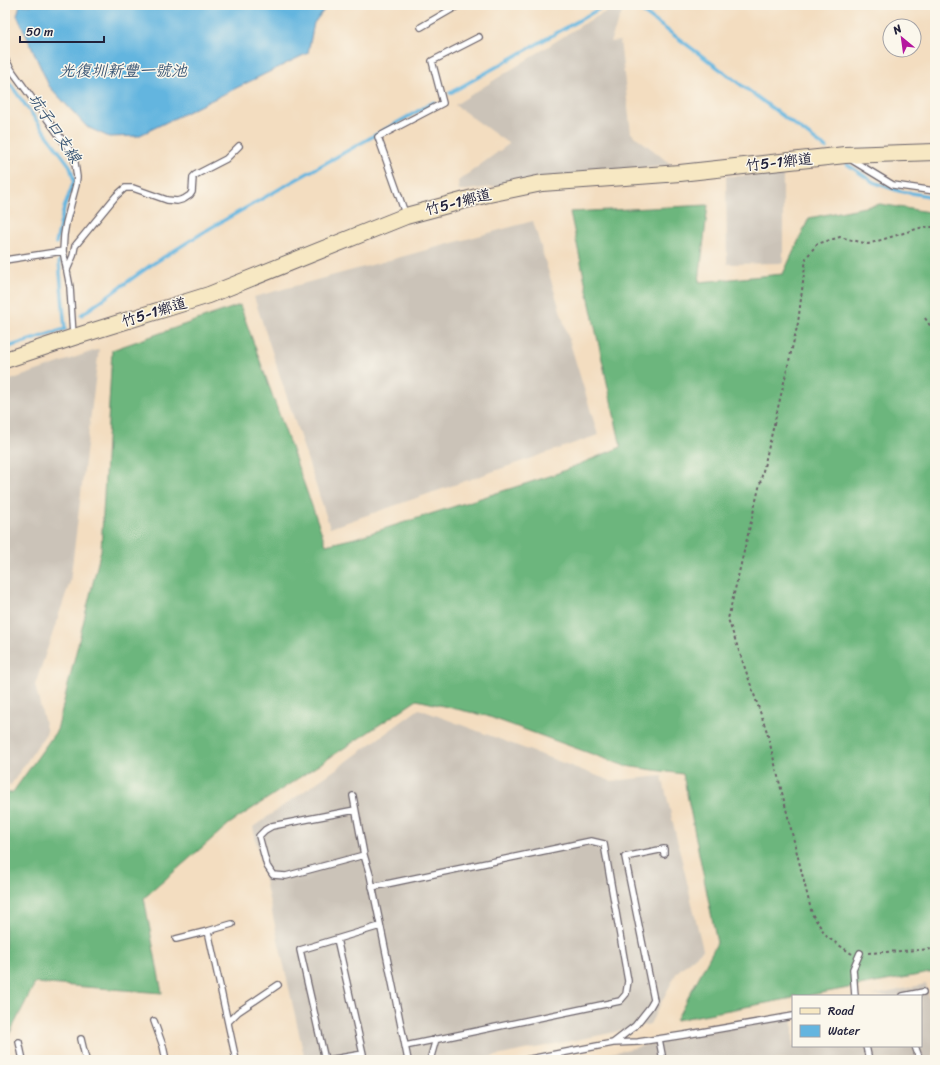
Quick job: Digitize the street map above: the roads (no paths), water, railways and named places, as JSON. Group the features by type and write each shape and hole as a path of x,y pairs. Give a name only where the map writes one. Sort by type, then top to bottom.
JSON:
{"street":[{"name":"竹5-1鄉道","path":"5,360 209,295 406,216 484,195 542,183 680,173 844,155 935,152"}],"lane":[{"path":"421,27 459,5"},
{"path":"406,216 378,137 443,103 432,61 479,36"},
{"path":"5,59 74,156 77,177 66,223 63,251 70,287 74,337"},
{"path":"67,270 73,256 75,246 116,196 125,188 133,188 167,200 177,201 184,199 192,192 193,177 195,175 226,159 239,146"},
{"path":"844,155 893,186 935,191"},
{"path":"5,260 63,251"},
{"path":"353,796 364,855 370,875 408,1060"},
{"path":"356,810 272,826 265,830 260,836 268,866 273,875 286,876 364,855"},
{"path":"372,887 591,841 604,844 628,981 626,994 620,1001 405,1046"},
{"path":"613,1043 635,1026 654,1000 625,857 664,849 664,854"},
{"path":"176,939 208,932 232,924"},
{"path":"337,939 363,1054 327,1060 300,950 380,926"},
{"path":"208,932 236,1060"},
{"path":"855,995 853,969 860,953"},
{"path":"228,1022 238,1012 278,985"},
{"path":"908,995 923,992"},
{"path":"525,1060 613,1043 659,1039 792,1016"},
{"path":"154,1021 162,1041 166,1060"},
{"path":"82,1039 86,1060"},
{"path":"430,1060 436,1039"},
{"path":"659,1039 663,1060"},
{"path":"19,1042 23,1060"},
{"path":"866,1047 869,1060"},
{"path":"915,1047 920,1060"}],"water":[{"name":"光復圳新豐一號池","path":"20,5 328,5 314,23 308,53 138,136 109,137 87,127 49,86 17,15"}],"waterway":[{"path":"450,93 606,5"},
{"path":"631,5 636,7 826,148"},
{"name":"坑子口支線","path":"5,77 70,166 74,181 64,208 56,243"},
{"path":"81,315 151,265 212,227 434,102"},
{"path":"847,164 873,182 899,191 935,197"},
{"name":"坑子口支線","path":"59,261 65,329"},
{"path":"5,348 65,329"}]}
